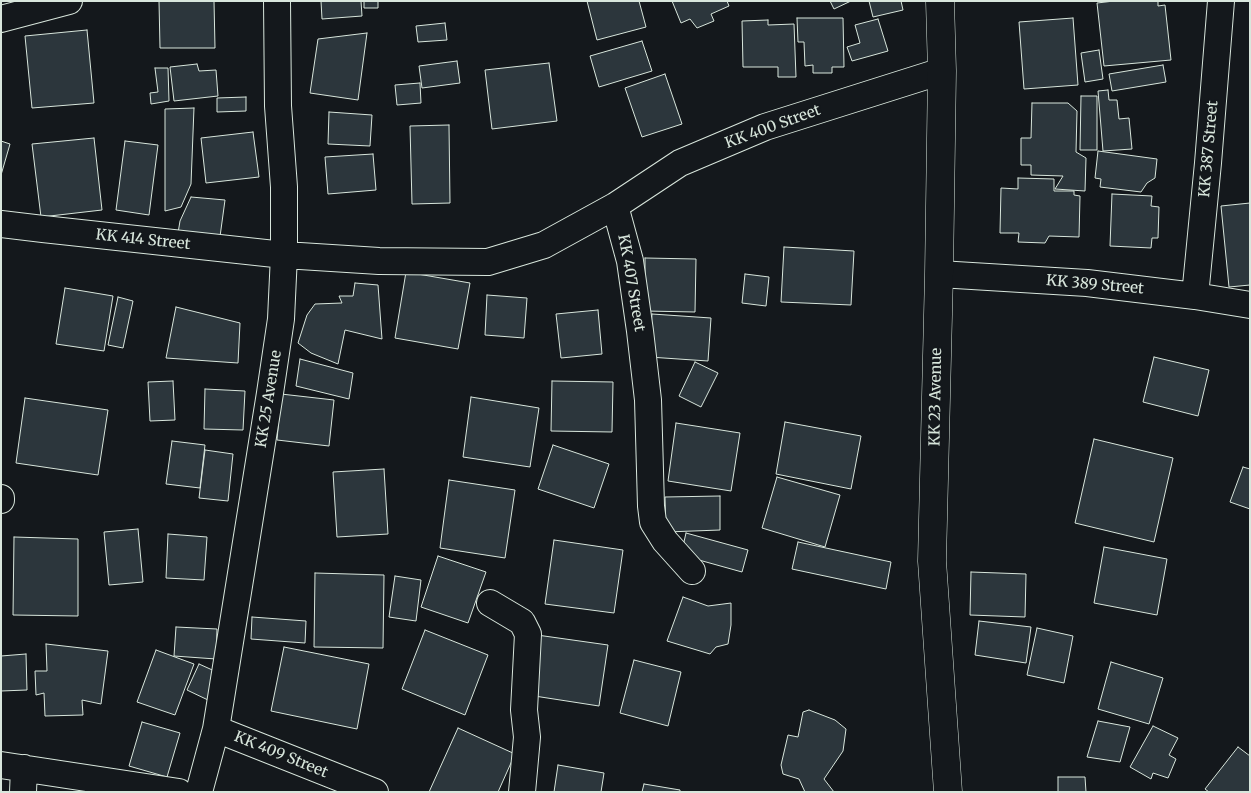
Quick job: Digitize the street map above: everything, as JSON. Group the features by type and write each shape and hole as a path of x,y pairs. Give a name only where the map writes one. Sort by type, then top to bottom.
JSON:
{"main road":[{"name":"KK 23 Avenue","path":"940,1 942,71 932,561 948,792"}],"street":[{"path":"1,19 69,1"},
{"name":"KK 25 Avenue","path":"199,792 216,729 281,319 284,255 284,187 278,106 277,1"},
{"name":"KK 387 Street","path":"1195,296 1221,1"},
{"name":"KK 400 Street","path":"615,206 680,163 765,127 942,71"},
{"path":"284,255 379,261 488,262 544,245 615,206"},
{"name":"KK 407 Street","path":"615,206 630,261 640,330 648,400 653,522 665,542 692,571"},
{"name":"KK 414 Street","path":"1,224 284,255"},
{"name":"KK 389 Street","path":"939,274 1087,283 1195,296 1250,305"},
{"path":"490,603 522,622 528,634 524,710 526,737 522,792"},
{"name":"KK 409 Street","path":"216,729 375,792"},
{"path":"16,775 179,792"}],"building":[{"path":"159,1 214,1 215,48 160,48"},
{"path":"321,1 361,1 362,16 322,19"},
{"path":"364,1 378,1 378,8 364,8"},
{"path":"587,1 639,1 646,27 597,40"},
{"path":"672,1 727,1 729,6 711,14 714,21 697,28 690,19 681,23"},
{"path":"830,1 851,1 834,9"},
{"path":"869,1 901,1 903,10 873,17"},
{"path":"1158,1 1158,6 1165,5 1171,60 1104,66 1097,3"},
{"path":"797,18 843,18 844,67 832,67 832,73 813,73 813,65 805,66 804,42 798,42"},
{"path":"1073,18 1078,85 1024,89 1019,22"},
{"path":"878,19 888,51 852,61 847,47 860,43 855,25"},
{"path":"768,20 768,25 794,24 796,77 778,77 778,67 743,67 742,21"},
{"path":"445,23 447,40 418,42 416,26"},
{"path":"87,30 94,103 32,108 25,36"},
{"path":"367,33 358,100 310,93 318,39"},
{"path":"642,41 652,71 599,87 590,56"},
{"path":"1099,50 1103,79 1085,82 1081,53"},
{"path":"457,61 460,83 422,88 419,66"},
{"path":"549,63 557,121 492,129 485,70"},
{"path":"197,64 199,71 216,70 218,96 174,101 170,67"},
{"path":"1163,65 1166,82 1112,91 1109,74"},
{"path":"155,68 168,68 169,101 151,104 150,93 158,92"},
{"path":"665,74 682,124 642,137 625,88"},
{"path":"420,83 421,103 397,105 395,85"},
{"path":"1108,90 1109,100 1117,100 1119,119 1129,118 1132,149 1103,151 1098,91"},
{"path":"1081,96 1097,96 1097,150 1080,150"},
{"path":"246,97 246,111 217,112 217,98"},
{"path":"1032,103 1068,103 1077,111 1076,152 1086,158 1085,191 1055,189 1063,176 1031,175 1031,165 1021,165 1021,138 1031,138"},
{"path":"194,108 191,184 181,207 165,211 165,109"},
{"path":"329,112 372,115 370,146 328,144"},
{"path":"449,125 450,203 412,204 410,126"},
{"path":"253,132 259,177 206,183 201,138"},
{"path":"94,138 102,210 41,217 32,144"},
{"path":"1,141 10,144 1,175"},
{"path":"125,141 158,145 149,215 116,210"},
{"path":"1098,151 1157,159 1155,178 1147,183 1141,192 1100,187 1101,179 1095,178"},
{"path":"373,154 376,190 328,194 325,157"},
{"path":"1018,178 1054,179 1054,191 1074,191 1074,195 1080,196 1079,237 1049,236 1045,243 1018,242 1019,233 1000,233 1001,188 1018,189"},
{"path":"1112,194 1152,196 1151,206 1159,207 1158,238 1152,238 1151,248 1110,246"},
{"path":"191,197 225,200 219,244 177,239 180,221"},
{"path":"1250,203 1250,285 1229,287 1221,206"},
{"path":"784,247 854,251 851,305 781,302"},
{"path":"645,258 696,259 695,312 645,311"},
{"path":"406,272 470,283 458,349 395,338"},
{"path":"745,274 769,277 766,306 742,303"},
{"path":"355,283 378,285 382,339 345,330 338,364 311,353 298,343 307,315 315,304 342,303 339,296 353,296"},
{"path":"65,288 113,296 104,351 56,344"},
{"path":"487,295 527,298 524,338 485,335"},
{"path":"118,297 133,301 123,348 108,345"},
{"path":"176,307 240,323 238,363 166,358"},
{"path":"598,310 602,354 561,358 556,314"},
{"path":"652,314 711,318 708,361 649,357"},
{"path":"1154,357 1209,370 1198,416 1143,402"},
{"path":"300,359 353,373 349,399 296,386"},
{"path":"695,362 718,373 701,407 679,396"},
{"path":"173,381 175,420 150,421 148,382"},
{"path":"552,381 613,382 612,432 551,431"},
{"path":"205,389 245,391 243,430 204,429"},
{"path":"281,394 334,400 329,446 277,440"},
{"path":"471,397 539,408 530,467 463,457"},
{"path":"25,398 108,410 98,475 16,463"},
{"path":"785,422 861,436 851,489 776,474"},
{"path":"676,423 740,433 731,491 668,481"},
{"path":"1094,439 1173,458 1154,542 1075,523"},
{"path":"172,441 205,445 200,488 166,484"},
{"path":"553,445 609,464 594,508 538,489"},
{"path":"205,450 233,454 228,501 199,498"},
{"path":"1243,467 1250,469 1250,509 1230,502"},
{"path":"384,469 388,534 337,537 333,472"},
{"path":"777,477 840,495 825,547 762,528"},
{"path":"449,480 515,490 505,558 440,548"},
{"path":"720,496 720,530 666,532 665,497"},
{"path":"138,529 143,582 109,585 104,532"},
{"path":"686,533 748,550 742,572 681,555"},
{"path":"168,534 207,537 204,580 166,578"},
{"path":"14,537 78,539 78,616 13,615"},
{"path":"554,540 623,550 614,613 545,604"},
{"path":"798,542 891,562 886,589 792,569"},
{"path":"1104,547 1167,559 1157,615 1094,603"},
{"path":"438,556 486,572 468,623 421,607"},
{"path":"971,572 1026,574 1025,617 970,615"},
{"path":"315,573 384,575 383,648 314,647"},
{"path":"395,576 421,580 416,621 389,617"},
{"path":"683,597 708,606 731,603 731,625 728,644 716,647 710,654 667,641"},
{"path":"252,617 306,621 305,643 251,639"},
{"path":"979,621 1031,627 1026,663 975,655"},
{"path":"176,627 217,629 216,659 174,656"},
{"path":"1037,628 1073,636 1064,683 1027,675"},
{"path":"425,630 488,655 465,715 402,689"},
{"path":"537,635 608,645 599,706 528,695"},
{"path":"46,644 108,651 101,704 82,700 83,715 45,716 44,693 36,695 35,671 47,671"},
{"path":"284,647 369,664 357,729 271,711"},
{"path":"156,650 194,664 175,715 137,702"},
{"path":"26,654 27,690 1,691 1,656"},
{"path":"634,660 681,672 668,726 620,713"},
{"path":"1111,662 1163,678 1149,724 1098,709"},
{"path":"199,664 219,673 208,700 187,690"},
{"path":"809,710 835,720 846,729 843,751 824,779 834,792 805,792 799,779 783,774 781,765 788,735 798,737 803,712"},
{"path":"1098,721 1130,727 1120,762 1087,757"},
{"path":"142,722 180,733 167,777 129,766"},
{"path":"1153,726 1178,738 1169,755 1176,759 1168,778 1153,773 1151,779 1130,767"},
{"path":"458,728 515,754 498,792 429,792"},
{"path":"1238,747 1250,756 1250,792 1209,792 1205,789"},
{"path":"558,765 604,773 601,792 554,792"},
{"path":"1058,777 1085,777 1086,792 1058,792"},
{"path":"644,784 680,790 680,792 642,792"}]}
